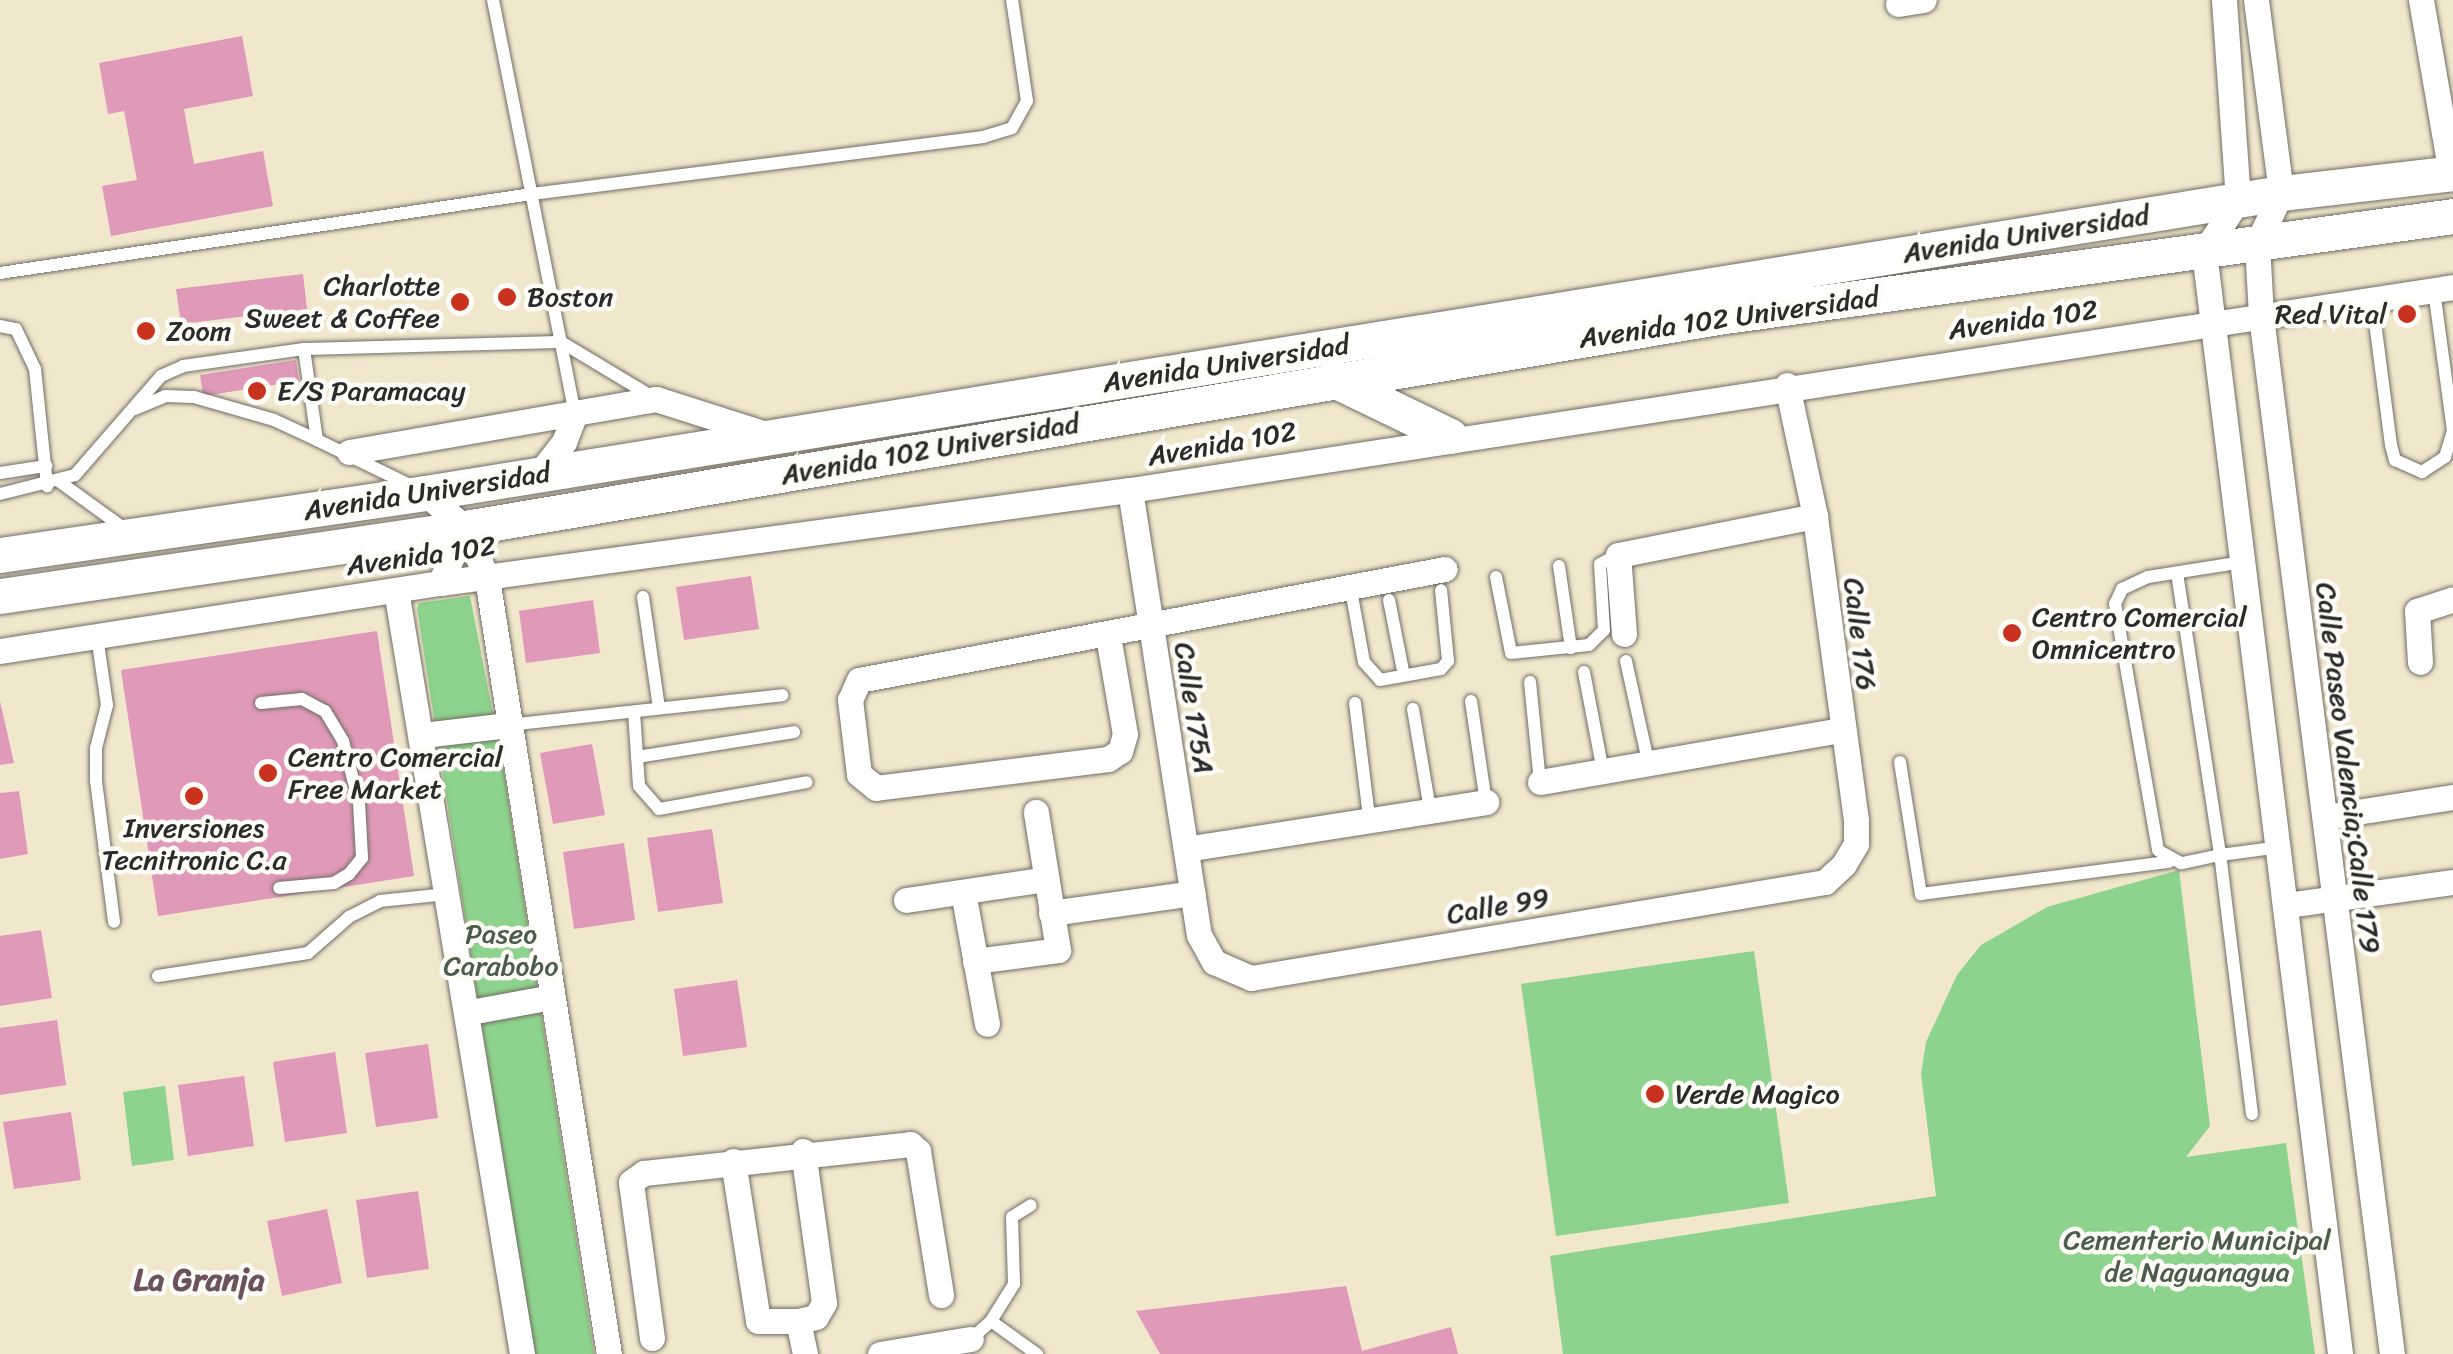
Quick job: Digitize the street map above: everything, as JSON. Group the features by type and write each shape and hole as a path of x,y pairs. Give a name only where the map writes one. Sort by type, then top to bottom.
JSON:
{"main road":[{"name":"Avenida Universidad","path":"0,555 425,493 2280,192 2452,173"},
{"name":"Avenida 102 Universidad","path":"0,596 465,528 1718,317 2453,216"},
{"path":"1332,380 1450,436"}],"street":[{"path":"2224,0 2238,200 2204,252 2340,1354"},
{"path":"2256,0 2280,192"},
{"path":"2421,0 2452,173"},
{"name":"Calle Paseo Valencia;Calle 179","path":"2280,192 2257,244 2261,316 2392,1354"},
{"name":"Avenida 102","path":"0,651 440,583 1130,490 1787,384 2444,288"},
{"name":"Calle 176","path":"1787,384 1815,516 1856,844 1824,882"},
{"path":"349,452 656,400 774,437"},
{"path":"538,475 564,442 575,413"},
{"name":"Calle 175A","path":"1130,490 1199,935"},
{"path":"425,493 465,528 487,578 609,1354"},
{"path":"1624,634 1618,555 1815,516"},
{"path":"440,583 465,528"},
{"path":"1108,636 1125,734 1120,752 1108,759 876,788 859,774 850,700 859,680 1108,636 1152,630 1350,590 1442,580"},
{"path":"396,590 470,1012 522,1354"},
{"path":"2420,662 2417,611 2453,599"},
{"path":"423,735 508,725"},
{"path":"1540,782 1842,730"},
{"path":"2325,817 2453,798"},
{"path":"1186,848 1486,802"},
{"path":"975,961 1058,950 1036,812"},
{"path":"906,900 1046,879"},
{"name":"Calle 99","path":"1199,935 1214,962 1251,978 1824,882"},
{"path":"2287,905 2334,895 2453,882"},
{"path":"963,892 987,1024"},
{"path":"1052,913 1192,894"},
{"path":"470,1012 552,998"},
{"path":"652,1338 631,1182 644,1173 904,1142 918,1151 941,1295"},
{"path":"733,1161 758,1321 798,1320 816,1317 824,1303 804,1151"},
{"path":"798,1320 804,1354"},
{"path":"880,1354 970,1339"}],"lane":[{"path":"493,0 575,413"},
{"path":"0,273 532,194 983,137 1012,128 1027,100 1012,0"},
{"path":"2372,299 2391,445 2396,460 2422,472 2445,456 2453,431 2444,288"},
{"path":"0,326 16,330 28,347 46,466 54,484 136,537"},
{"path":"0,494 54,484 75,475 161,376 183,366 304,349 561,342 656,400"},
{"path":"304,349 317,440"},
{"path":"132,410 165,396 194,397 349,452 425,493"},
{"path":"0,472 46,466"},
{"path":"1496,577 1511,652 1572,648 1601,640 1600,564 1618,555"},
{"path":"2169,862 2158,850 2115,604 2122,589 2177,572 2242,562"},
{"path":"1560,566 1572,648"},
{"path":"2177,572 2220,856 2252,1114"},
{"path":"1350,590 1371,677 1404,676 1441,668 1448,660 1442,580"},
{"path":"643,597 659,708"},
{"path":"1388,600 1404,676"},
{"path":"97,636 107,705 96,748 96,781 114,922"},
{"path":"1626,661 1649,766"},
{"path":"1584,672 1604,774"},
{"path":"1530,682 1540,782"},
{"path":"508,725 782,694"},
{"path":"262,703 302,699 325,710 344,740 359,802 362,858 349,874 334,883 279,888"},
{"path":"1471,701 1486,802"},
{"path":"1354,702 1369,817"},
{"path":"1414,709 1430,809"},
{"path":"634,712 638,786 659,809 808,782"},
{"path":"637,757 794,732"},
{"path":"1900,762 1921,894 2280,847"},
{"path":"158,976 308,953 332,938 349,917 380,902 450,893"},
{"path":"970,1339 992,1320 1014,1284 1012,1216 1031,1205"},
{"path":"992,1320 1038,1354"}],"green space":[{"name":"Paseo Carabobo","path":"470,596 502,760 594,1354 533,1354 417,608 419,603"},
{"name":"Cementerio Municipal de Naguanagua","path":"2179,870 2210,1126 2186,1157 2286,1143 2315,1354 1563,1354 1550,1256 1936,1196 1921,1074 1926,1042 1957,975 1981,945 2047,907"},
{"name":"Verde Magico","path":"1754,951 1789,1203 1556,1236 1521,984"},
{"path":"165,1086 174,1160 132,1166 123,1092"}],"building":[{"path":"242,36 253,96 184,109 194,164 263,151 273,206 111,236 102,186 137,180 124,111 108,114 99,63"},
{"path":"303,274 307,309 181,324 176,289"},
{"path":"296,360 299,381 203,396 200,375"},
{"path":"751,576 759,629 684,640 676,587"},
{"path":"593,600 600,653 526,663 519,611"},
{"name":"Centro Comercial Free Market","path":"377,631 414,876 158,916 121,670"},
{"path":"0,701 14,763 0,765"},
{"path":"592,744 605,815 553,824 540,753"},
{"path":"19,791 28,854 0,859 0,793"},
{"path":"712,829 723,903 658,912 647,838"},
{"path":"624,843 635,920 574,929 563,852"},
{"path":"41,930 52,998 0,1006 0,936"},
{"path":"737,980 747,1047 683,1056 674,989"},
{"path":"57,1020 66,1085 0,1095 0,1028"},
{"path":"428,1044 438,1118 376,1127 365,1053"},
{"path":"335,1052 347,1133 285,1142 273,1062"},
{"path":"244,1076 254,1146 188,1156 178,1085"},
{"path":"71,1112 81,1180 14,1189 3,1122"},
{"path":"418,1191 429,1269 367,1278 356,1200"},
{"path":"327,1209 342,1283 282,1296 267,1221"},
{"path":"1346,1286 1362,1351 1451,1327 1458,1354 1160,1354 1136,1311"}],"place":[{"name":"Boston","path":"507,297"},
{"name":"Charlotte Sweet & Coffee","path":"460,302"},
{"name":"Red Vital","path":"2407,314"},
{"name":"Zoom","path":"146,331"},
{"name":"E/S Paramacay","path":"257,391"},
{"name":"Centro Comercial Omnicentro","path":"2012,633"},
{"name":"Centro Comercial Free Market","path":"268,773"},
{"name":"Inversiones Tecnitronic C.a","path":"194,796"},
{"name":"Verde Magico","path":"1655,1094"}],"district":[{"name":"La Granja","path":"199,1280"}]}
